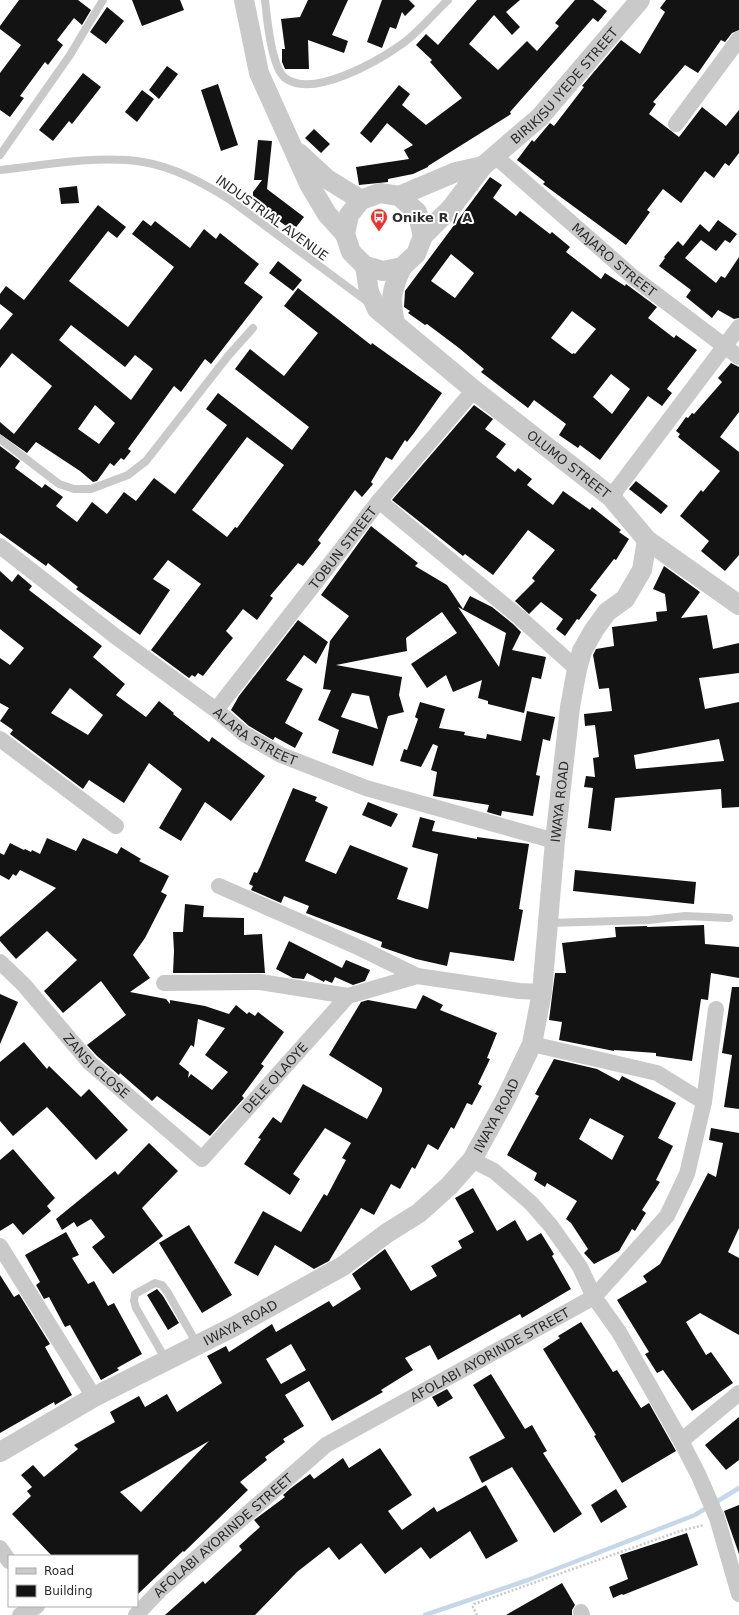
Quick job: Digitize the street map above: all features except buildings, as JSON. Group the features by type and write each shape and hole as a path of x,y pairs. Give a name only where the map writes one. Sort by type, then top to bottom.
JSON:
{"street":[{"path":"244,0 259,73 309,184 324,208 345,234 351,252 365,266 383,271 402,267"},
{"name":"BIRIKISU IYEDE STREET","path":"423,236 451,208 489,161 540,117 640,0"},
{"path":"676,124 739,39"},
{"path":"292,146 327,179 361,200"},
{"name":"BIRIKISU IYEDE STREET","path":"399,196 456,172 489,161"},
{"name":"MAJARO STREET","path":"489,161 633,276 739,357"},
{"path":"345,234 349,215 361,200 380,194 399,196 417,212 423,236 416,254 402,267 394,285 391,302 395,324"},
{"path":"365,266 369,292 377,309"},
{"name":"OLUMO STREET","path":"377,309 474,390 611,497 647,540 739,605"},
{"path":"611,497 739,327"},
{"name":"TOBUN STREET","path":"216,710 379,501 474,390"},
{"path":"379,501 519,617 577,668"},
{"name":"IWAYA ROAD","path":"0,1452 94,1397 235,1326 344,1266 387,1234 419,1213 449,1186 472,1160 506,1098 532,1044 542,992 554,841 570,707 577,668 582,652 594,630 607,612 625,600 642,570 647,540"},
{"name":"ALARA STREET","path":"0,546 116,636 216,710 244,734 281,755 366,788 554,841"},
{"path":"0,739 116,826"},
{"path":"220,886 360,948 417,976 519,991 542,992"},
{"name":"ZANSI CLOSE","path":"0,962 24,984 90,1063 202,1159"},
{"path":"164,983 260,982 348,996 417,976"},
{"name":"DELE OLAOYE","path":"202,1159 348,996"},
{"name":"AFOLABI AYORINDE STREET","path":"136,1615 161,1589 326,1445 594,1297 667,1216 687,1174 704,1102 716,1009"},
{"path":"532,1044 657,1073 704,1102"},
{"path":"472,1160 494,1171 531,1203 551,1226 580,1267 594,1297 619,1332 681,1441 718,1520 739,1594"},
{"path":"0,1246 94,1397"},
{"path":"681,1441 739,1393"},
{"path":"0,1548 8,1560"},
{"path":"20,1615 36,1607"},
{"path":"39,1607 45,1615"}],"lane":[{"path":"0,155 70,55 103,0"},
{"path":"264,0 274,62 285,78 304,85 320,83 358,71 403,43 448,0"},
{"name":"INDUSTRIAL AVENUE","path":"0,170 84,161 116,160 144,162 175,171 205,184 229,199 377,309"},
{"path":"0,439 59,484 74,489 92,489 128,475 146,461 228,356 252,328"},
{"path":"547,923 649,920 685,916 728,918"},
{"path":"167,1361 136,1308 134,1301 135,1294 155,1283 162,1285 197,1344"}],"path":[{"path":"477,1615 473,1607 474,1604 680,1531 718,1520"}],"waterway":[{"path":"425,1615 528,1580 695,1515 739,1488"}],"place":[{"name":"Onike R / A","path":"379,232"}]}
